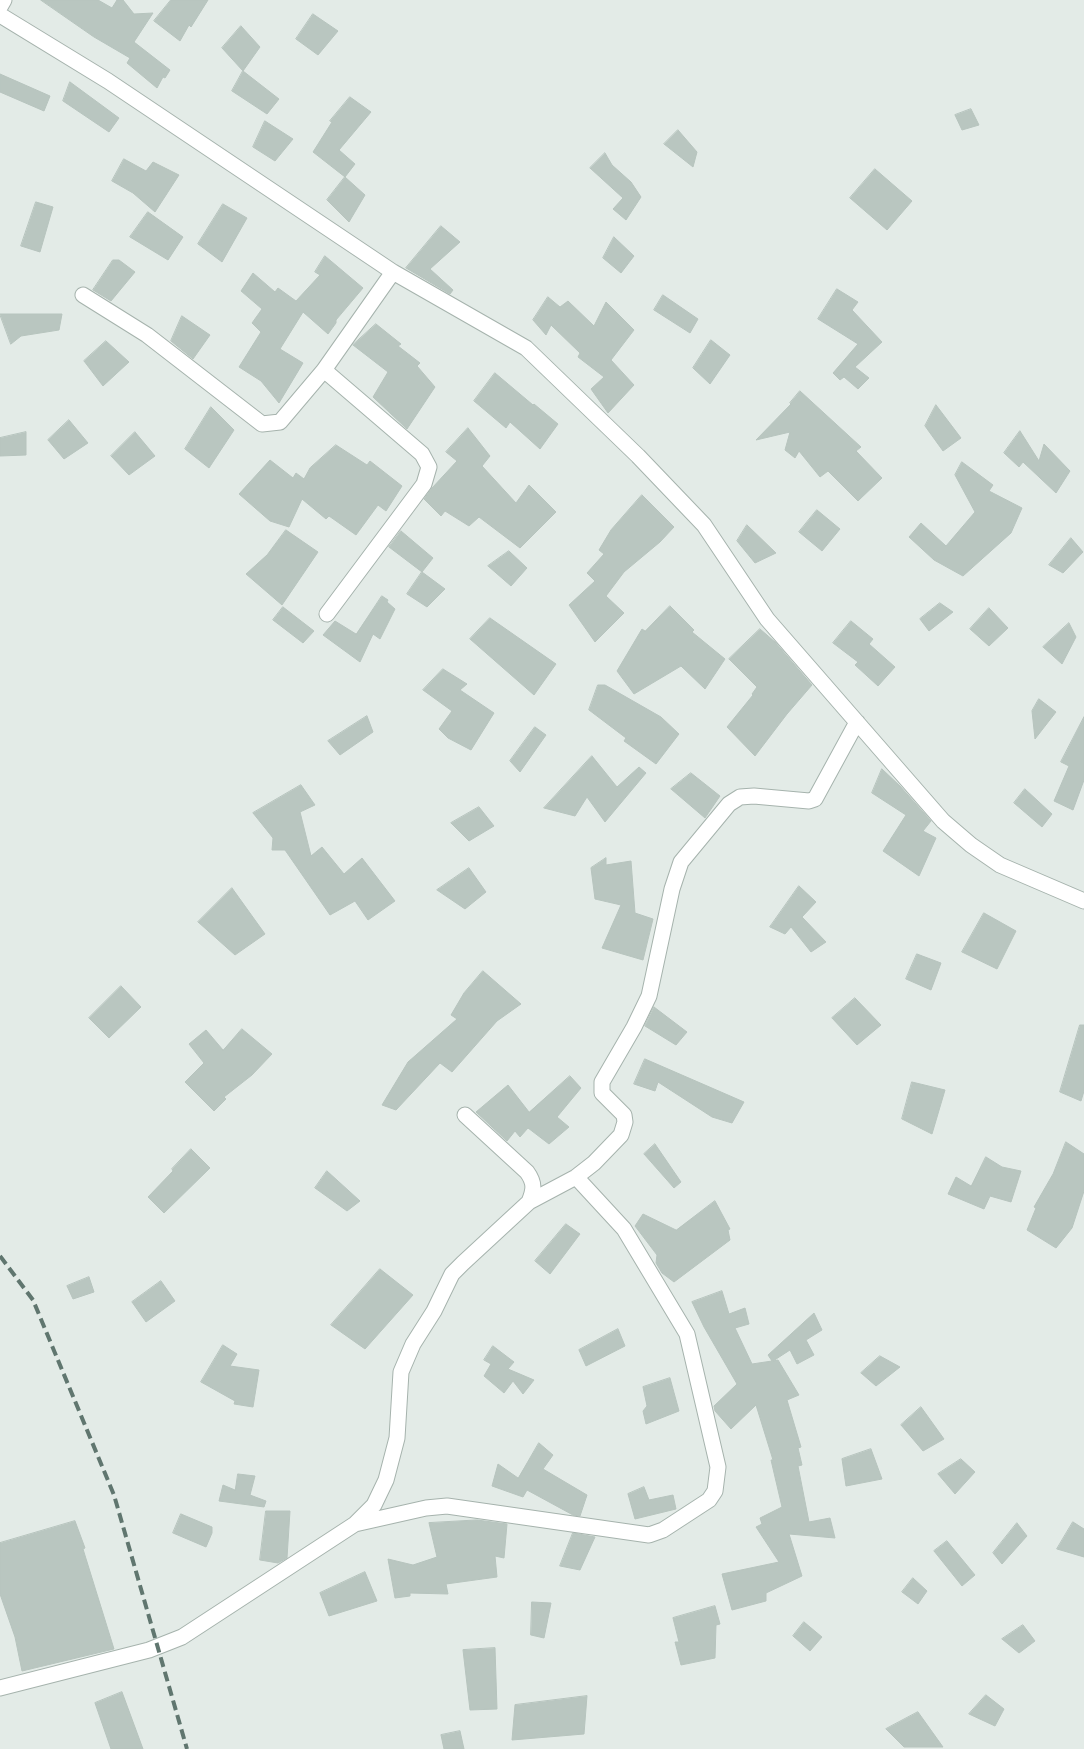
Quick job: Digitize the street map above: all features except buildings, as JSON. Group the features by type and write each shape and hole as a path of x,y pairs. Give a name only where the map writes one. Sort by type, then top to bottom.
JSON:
{"street":[{"path":"0,7 4,0"},
{"path":"0,15 108,81 393,272 526,348 638,456 704,525 767,619 943,821 970,845 1000,865 1084,901"},
{"path":"83,295 147,336 262,424 280,422 324,370 393,272"},
{"path":"324,370 422,454 429,467 424,484 327,614"},
{"path":"0,1688 149,1650 182,1637 355,1524 374,1505 386,1480 397,1438 401,1372 412,1344 434,1311 452,1274 529,1202 594,1164 620,1135 625,1122 624,1115 602,1093 602,1082 634,1027 649,996 672,889 681,862 728,804 740,797 754,796 809,801 815,799 857,722"},
{"path":"465,1115 527,1172 533,1181 533,1191 529,1202"},
{"path":"355,1524 426,1508 447,1506 649,1535 663,1530 709,1500 715,1491 718,1468 687,1334 624,1229 576,1176"}],"railway":[{"path":"0,1256 33,1300 114,1495 187,1749"}]}
